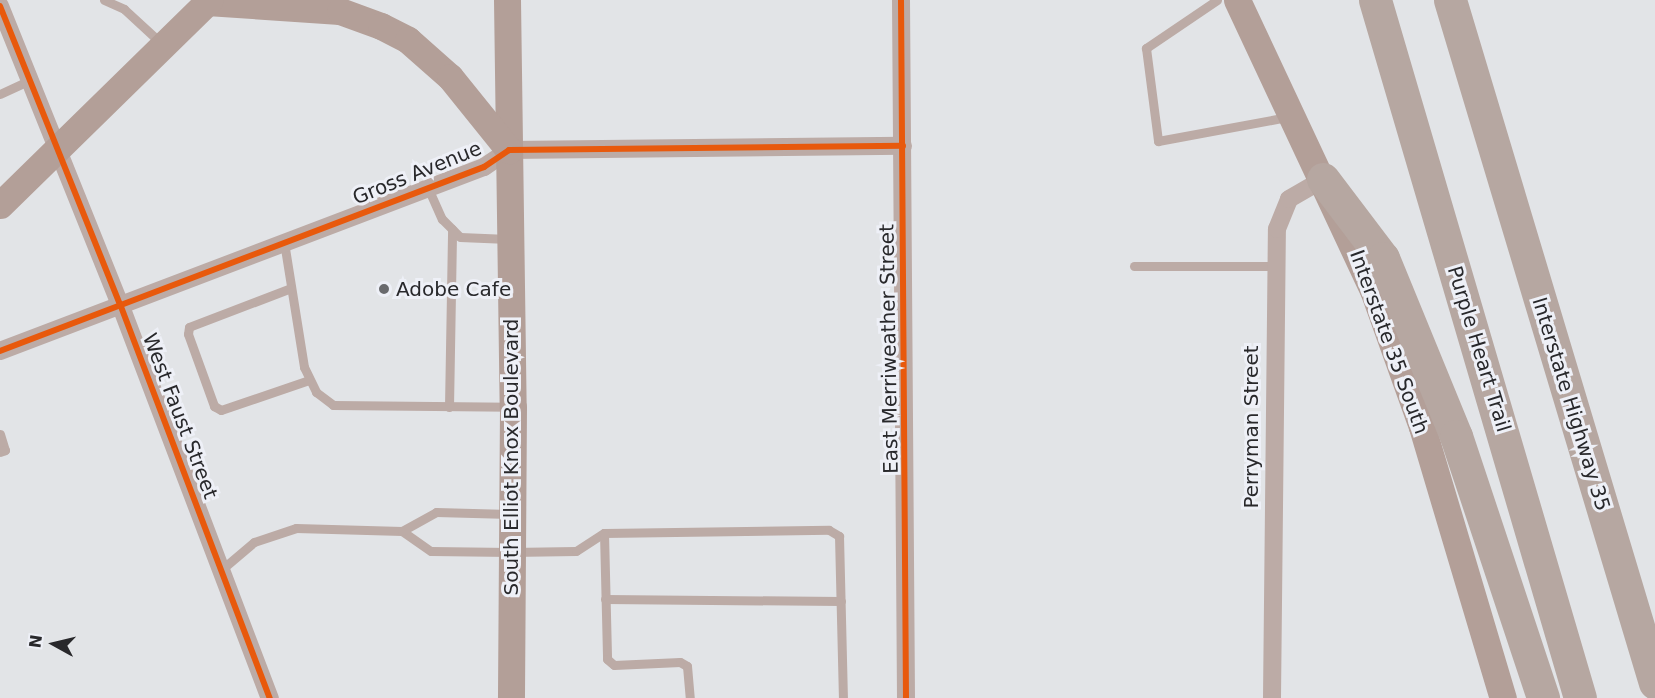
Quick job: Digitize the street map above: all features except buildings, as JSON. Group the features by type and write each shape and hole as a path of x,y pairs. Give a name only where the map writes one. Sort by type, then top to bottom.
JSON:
{"highway":[{"name":"Purple Heart Trail","path":"1375,0 1580,698"},
{"name":"Interstate Highway 35","path":"1450,0 1655,683"},
{"path":"1323,179 1383,258 1456,436 1543,698"},
{"path":"1593,476 1655,606"}],"main road":[{"name":"South Elliot Knox Boulevard","path":"507,0 513,407 512,698"},
{"name":"Interstate 35 South","path":"1238,0 1323,179 1399,358 1503,698"},
{"path":"0,205 208,1 340,11 390,31 408,40 450,77 509,150"}],"street":[{"name":"East Merriweather Street","path":"901,0 906,698"},
{"name":"West Faust Street","path":"0,6 55,149 120,304 270,698"},
{"name":"Gross Avenue","path":"0,351 484,167 509,150 903,146"},
{"name":"Perryman Street","path":"1272,698 1275,266 1281,213 1299,190 1323,179"}],"lane":[{"path":"104,0 124,9 163,44"},
{"path":"1216,0 1146,48 1158,141 1293,116"},
{"path":"0,94 30,80"},
{"path":"428,188 442,219 460,237 510,239"},
{"path":"449,407 452,229"},
{"path":"284,242 309,380 316,392 333,405 513,407"},
{"path":"1134,266 1275,266"},
{"path":"291,288 189,327 188,334 214,406 221,410 309,380"},
{"path":"0,434 5,450 0,452"},
{"path":"221,570 254,542 296,528 402,531 436,512 512,514"},
{"path":"402,531 431,551 511,552 576,551 604,533 829,530 839,536 843,698"},
{"path":"604,533 606,659 614,665 680,662 687,666 690,698"},
{"path":"605,598 841,601"}],"cycle path":[{"path":"901,0 906,698"},
{"path":"0,6 120,304 270,698"},
{"path":"0,351 484,167 509,150 903,146"}],"place":[{"name":"Adobe Cafe","path":"384,289"}]}
